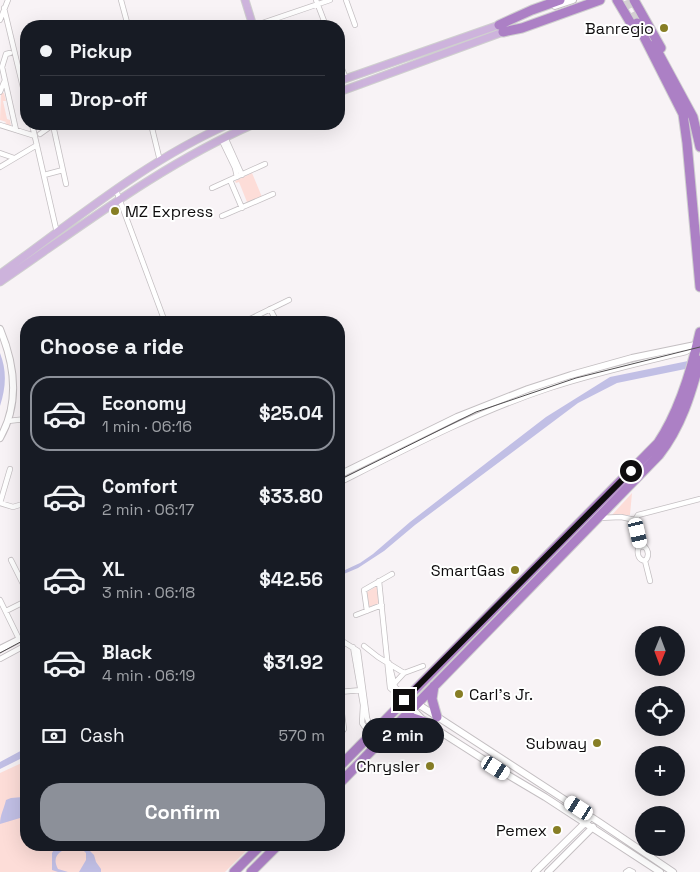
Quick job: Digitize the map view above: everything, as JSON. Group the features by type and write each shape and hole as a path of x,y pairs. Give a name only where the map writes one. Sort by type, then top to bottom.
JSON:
{"highway":[{"path":"501,28 532,10 560,0"},
{"path":"501,28 522,28 600,0"},
{"path":"617,0 637,21"},
{"path":"621,0 684,90 691,105 700,146"},
{"path":"635,1 637,21 684,126 700,288"},
{"path":"345,778 659,455 671,438 683,412 696,366 700,332"},
{"path":"345,760 456,650 658,443 673,416 696,366"},
{"path":"434,686 432,699 437,717"},
{"path":"401,721 413,718 425,722"},
{"path":"234,872 255,851"},
{"path":"251,872 272,851"}],"main road":[{"path":"245,0 252,20"},
{"path":"345,79 501,28"},
{"path":"345,90 501,28"},
{"path":"0,274 116,190 160,161 217,130"},
{"path":"0,282 120,199 178,162 241,130"}],"street":[{"path":"0,20 8,0"},
{"path":"121,0 126,20"},
{"path":"270,20 317,2 330,0"},
{"path":"346,0 355,25"},
{"path":"551,11 573,0"},
{"path":"501,28 591,0"},
{"path":"317,2 324,20"},
{"path":"4,8 20,75"},
{"path":"10,52 6,54 2,65 16,130"},
{"path":"0,92 4,81"},
{"path":"0,125 35,136"},
{"path":"34,130 57,233"},
{"path":"40,134 46,130"},
{"path":"55,130 66,184"},
{"path":"152,130 160,161"},
{"path":"223,138 239,176"},
{"path":"0,167 37,145"},
{"path":"0,153 14,158"},
{"path":"212,188 265,164"},
{"path":"44,175 63,170"},
{"path":"230,180 242,208"},
{"path":"116,190 162,316"},
{"path":"222,216 274,194"},
{"path":"256,316 289,300"},
{"path":"270,309 274,316"},
{"path":"0,330 10,355 14,376 13,398 8,421 0,438"},
{"path":"345,472 457,417 528,389 632,358 699,345"},
{"path":"345,480 473,418 521,398 574,380 686,352 699,345"},
{"path":"8,421 20,420"},
{"path":"10,469 0,503 9,507 20,505"},
{"path":"634,520 638,515 700,499"},
{"path":"597,518 621,517 634,520"},
{"path":"634,520 641,546 638,549 638,555 645,561 650,581"},
{"path":"641,546 645,547 648,551 648,557 645,561"},
{"path":"11,560 20,575"},
{"path":"367,611 364,591 392,574"},
{"path":"379,581 392,686 415,706 437,717 591,816 673,872"},
{"path":"0,600 19,639 0,649"},
{"path":"6,611 20,604"},
{"path":"356,615 382,605"},
{"path":"345,644 353,647 367,721 373,732"},
{"path":"364,646 404,673"},
{"path":"0,659 20,648"},
{"path":"392,686 404,673 423,666"},
{"path":"345,691 362,690"},
{"path":"362,690 362,723 373,732"},
{"path":"415,706 425,722 660,872"},
{"path":"535,872 591,816"},
{"path":"548,872 599,822"},
{"path":"626,872 629,870 633,872"}],"shaded area":[{"path":"1,92 4,93 6,101 3,101 11,127 5,124 6,122 0,120"},
{"path":"252,173 262,197 245,205 247,202 239,182 236,183 235,181"},
{"path":"632,493 630,515 612,515"},
{"path":"377,586 379,587 382,602 369,607 367,592"},
{"path":"20,764 20,851 246,851 225,872 0,872 0,773"}],"water":[{"path":"0,353 5,379 0,406"},
{"path":"688,361 700,361 700,366 617,383 578,403 415,525 384,551 358,568 345,573 345,570 373,554 410,522 546,417 610,377"},
{"path":"20,751 20,759 0,769 0,762"},
{"path":"20,797 20,818 0,824 6,800"},
{"path":"53,851 62,851 57,856 56,864 58,869 68,872 52,870"},
{"path":"84,851 90,851 94,855 101,872 79,872 86,860 86,853"}],"tunnel":[{"path":"627,0 637,23"}],"railway":[{"path":"345,477 476,412 576,378 700,347"},
{"path":"0,653 20,642"}],"place":[{"name":"Banregio","path":"664,28"},
{"name":"MZ Express","path":"115,211"},
{"name":"SmartGas","path":"515,570"},
{"name":"Carl's Jr.","path":"459,694"},
{"name":"Subway","path":"597,743"},
{"name":"Chrysler","path":"430,766"},
{"name":"Pemex","path":"557,830"}],"route":[{"path":"404,700 456,650 533,569 631,471"}]}
